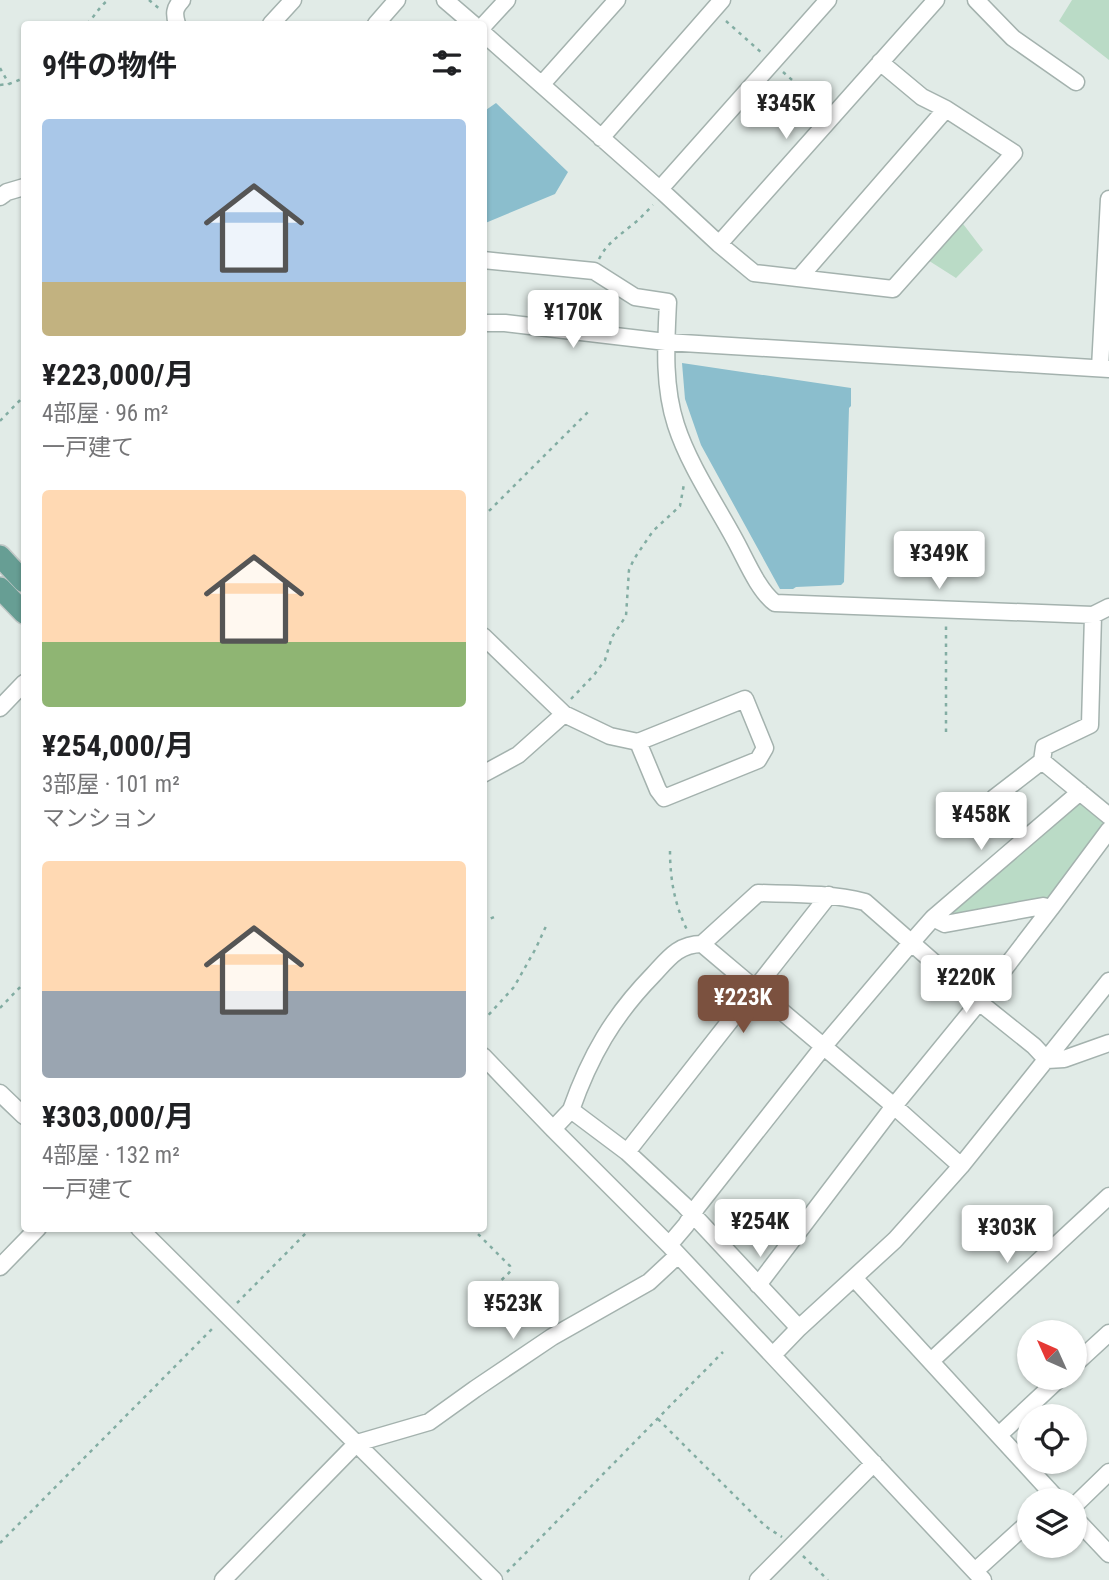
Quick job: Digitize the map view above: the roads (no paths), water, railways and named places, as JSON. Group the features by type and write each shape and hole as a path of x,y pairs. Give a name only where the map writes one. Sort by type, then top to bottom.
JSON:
{"main road":[{"path":"0,556 21,579"},
{"path":"0,588 21,610"}],"street":[{"path":"176,21 174,14 182,0"},
{"path":"274,21 293,0"},
{"path":"379,21 397,0"},
{"path":"445,0 470,21"},
{"path":"487,22 507,0"},
{"path":"542,84 617,0"},
{"path":"601,138 722,0"},
{"path":"662,191 828,0"},
{"path":"719,244 936,0"},
{"path":"976,0 1013,38 1076,82"},
{"path":"487,36 754,273 893,289 1014,153 946,109 922,97 880,62"},
{"path":"799,278 946,109"},
{"path":"0,197 21,188"},
{"path":"487,323 666,342 1104,368 1109,199"},
{"path":"487,260 594,271 635,297 668,302 666,365 676,424 691,460 767,597 775,603 1093,615 1109,607"},
{"path":"994,798 1042,761 1044,747 1090,725 1093,615"},
{"path":"487,640 564,714 610,736 638,742 745,699 765,748 758,760 664,797 657,790 638,742"},
{"path":"0,708 21,686"},
{"path":"487,772 518,755 564,714"},
{"path":"1042,761 1109,816"},
{"path":"223,1580 357,1443 429,1422 552,1337 649,1282 673,1250 697,1207 823,1047 911,943 933,918 1080,792"},
{"path":"758,1285 894,1106 979,1002 1109,830"},
{"path":"553,1129 571,1110 583,1076 618,1014 636,992 675,951 698,944 758,893 829,895 865,902 1047,1060"},
{"path":"627,1152 829,895"},
{"path":"933,918 945,923 1043,906 1051,908"},
{"path":"698,944 894,1106 961,1166"},
{"path":"773,1354 895,1240 961,1166 1109,981"},
{"path":"1047,1060 1064,1059 1109,1043"},
{"path":"487,1060 773,1354 979,1576 1017,1535"},
{"path":"0,1093 21,1113"},
{"path":"571,1110 627,1152 684,1205 799,1328"},
{"path":"931,1361 1109,1196"},
{"path":"0,1267 34,1232"},
{"path":"143,1232 498,1579"},
{"path":"855,1279 1046,1488"},
{"path":"1087,1353 1109,1333"},
{"path":"999,1434 1047,1390"},
{"path":"758,1580 874,1463"},
{"path":"1087,1493 1109,1472"},
{"path":"1087,1531 1109,1554"}],"water":[{"path":"496,103 568,172 555,194 487,222 487,109"},
{"path":"682,363 851,388 844,582 841,585 780,589 701,445 685,399"}]}
